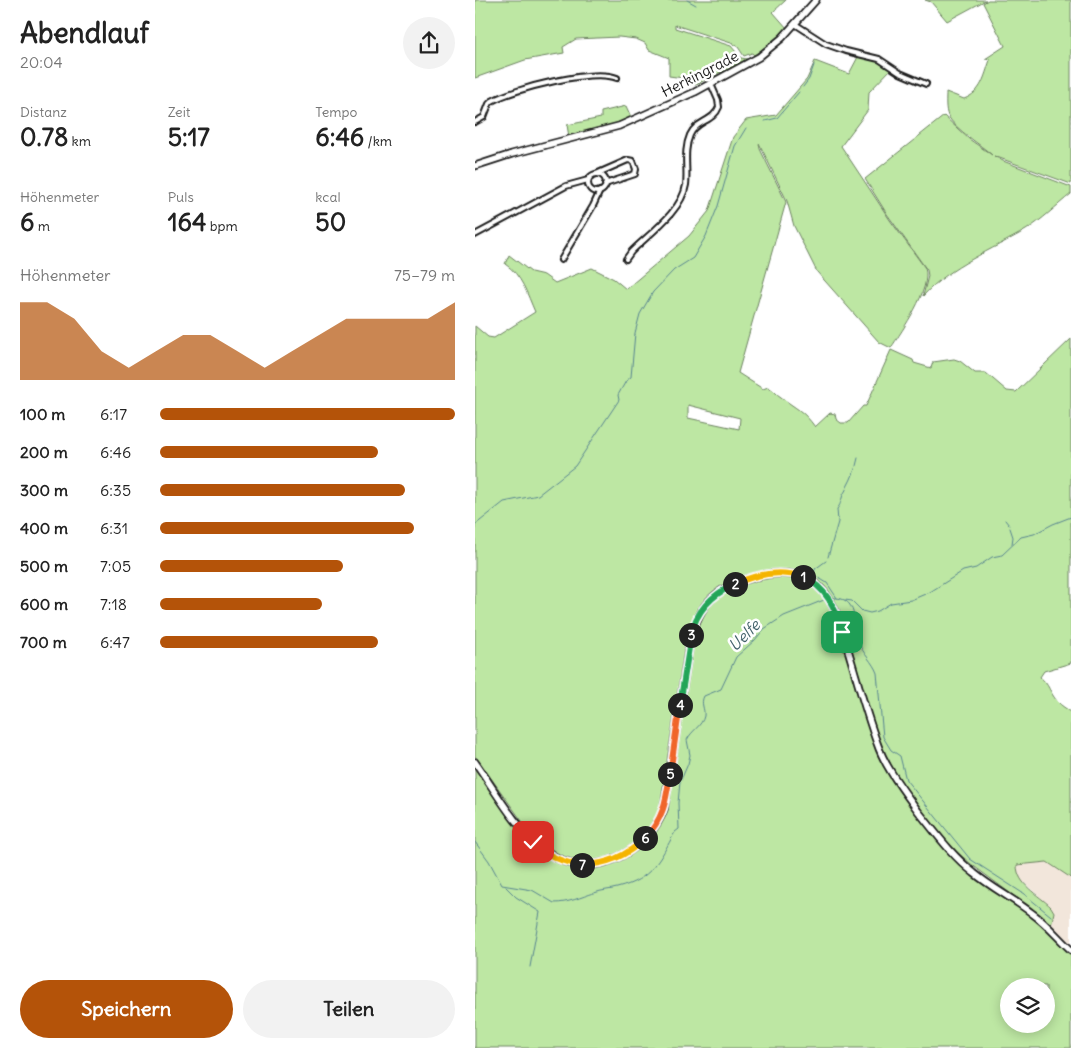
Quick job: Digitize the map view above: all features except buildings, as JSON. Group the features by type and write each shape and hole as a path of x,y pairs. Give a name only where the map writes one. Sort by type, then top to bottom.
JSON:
{"main road":[{"name":"Herkingrade","path":"475,166 512,154 607,130 635,120 711,84 759,57 795,24 816,0"},
{"path":"475,762 521,826 543,851 565,862 583,865 602,863 624,854 640,843 656,825 664,809 689,645 699,614 717,594 742,581 776,573 802,577 821,589 833,606 880,752 918,811 962,863 1034,914 1071,950"}],"street":[{"path":"795,24 826,44 879,59 899,73 926,84"},
{"path":"475,122 484,117 492,101 532,87 559,80 587,77 609,76 617,78"},
{"path":"626,259 680,202 686,185 687,140 695,127 713,116 719,107 711,84"},
{"path":"475,235 566,186 588,180 591,176 628,160 633,161 636,170 635,174 605,184 561,260"},
{"path":"596,174 604,178 605,184"},
{"path":"588,180 591,189 600,191"}],"shaded area":[{"path":"1047,862 1071,878 1071,948 1051,926 1054,912 1051,907 1023,882 1017,874 1017,864"}],"green space":[{"path":"475,0 786,0 773,12 787,28 774,41 754,55 752,53 744,56 738,47 731,43 675,25 675,28 731,46 741,58 747,59 695,85 691,79 669,76 669,58 649,50 645,43 636,39 619,37 576,39 563,47 564,53 525,60 475,78"},
{"path":"925,0 986,0 947,21 931,2"},
{"path":"988,0 1071,0 1071,184 994,156 1071,187 1071,194 1032,226 958,267 923,296 928,276 927,270 887,214 865,179 944,116 969,139 992,155 951,121 947,113 946,104 946,92 964,99 975,92 982,83 990,60 985,59 1005,46 983,3"},
{"path":"859,55 879,60 892,68 869,92 868,110 841,146 890,220 925,268 924,287 915,309 891,348 879,342 817,272 794,226 787,201 759,143 760,149 786,202 738,373 763,389 768,387 772,389 803,413 815,427 830,413 835,414 836,419 841,423 848,423 863,406 866,406 891,350 913,360 914,363 931,368 933,362 954,359 960,361 975,373 986,373 1007,391 1016,392 1071,339 1071,663 1044,671 1040,677 1057,701 1071,712 1071,878 1047,862 1017,865 1020,878 1024,884 1051,907 1054,912 1051,926 942,839 919,810 882,752 859,682 862,681 857,674 842,632 880,752 918,811 962,863 1034,914 1071,950 1071,1048 475,1048 475,762 513,819 529,837 546,851 564,861 586,865 609,861 623,855 636,846 657,824 640,841 618,855 590,861 575,860 560,855 541,842 527,828 475,756 475,326 488,337 494,338 535,312 520,279 505,264 509,255 531,272 544,275 555,283 592,268 614,279 626,289 689,236 709,211 733,137 746,120 776,115 807,79 815,61 849,74","holes":["688,405 740,418 739,429 688,418","778,570 803,575 818,585 793,574 773,573 751,577 730,586 713,597 694,622 699,610 707,600 727,584 752,574"]},
{"path":"626,106 631,117 608,127 569,137 567,125 601,118 601,112"}],"waterway":[{"path":"687,0 696,5"},
{"path":"803,87 809,79 814,65"},
{"path":"765,121 777,118 799,92"},
{"path":"475,525 504,502 538,495 575,466 619,400 618,395 626,381 631,377 635,333 640,314 653,292 674,270 693,258 706,236 718,206 735,146 746,128"},
{"path":"828,557 838,522 837,509 852,477 858,458"},
{"path":"845,600 852,601 862,611 870,613 878,611 891,603 911,600 930,592 963,571 976,568 992,557 1002,555 1021,537 1034,534 1071,517"},
{"path":"1005,520 1009,525"},
{"path":"1010,528 1013,537 1012,544"},
{"path":"826,561 815,569 814,575 827,583 837,598"},
{"name":"Uelfe","path":"832,598 841,599 851,607 859,643 877,673 883,737 891,750 900,756 906,780 970,859 1024,894 1051,916"},
{"name":"Uelfe","path":"475,842 489,861 502,885 532,890 554,903 570,901 639,880 653,868 675,832 679,829 678,803 680,782 690,755 687,740 703,720 702,701 704,696 721,689 736,657 764,629 784,616 824,600"},
{"path":"506,887 516,897 540,912 530,967"}],"route":[{"path":"533,842 554,858 565,862 579,865 594,864 612,860 629,851 640,843 654,828 662,815 665,805 694,623 705,606 717,594 732,585 756,576 783,573 802,577 818,586 826,595 833,606 842,632"}]}
